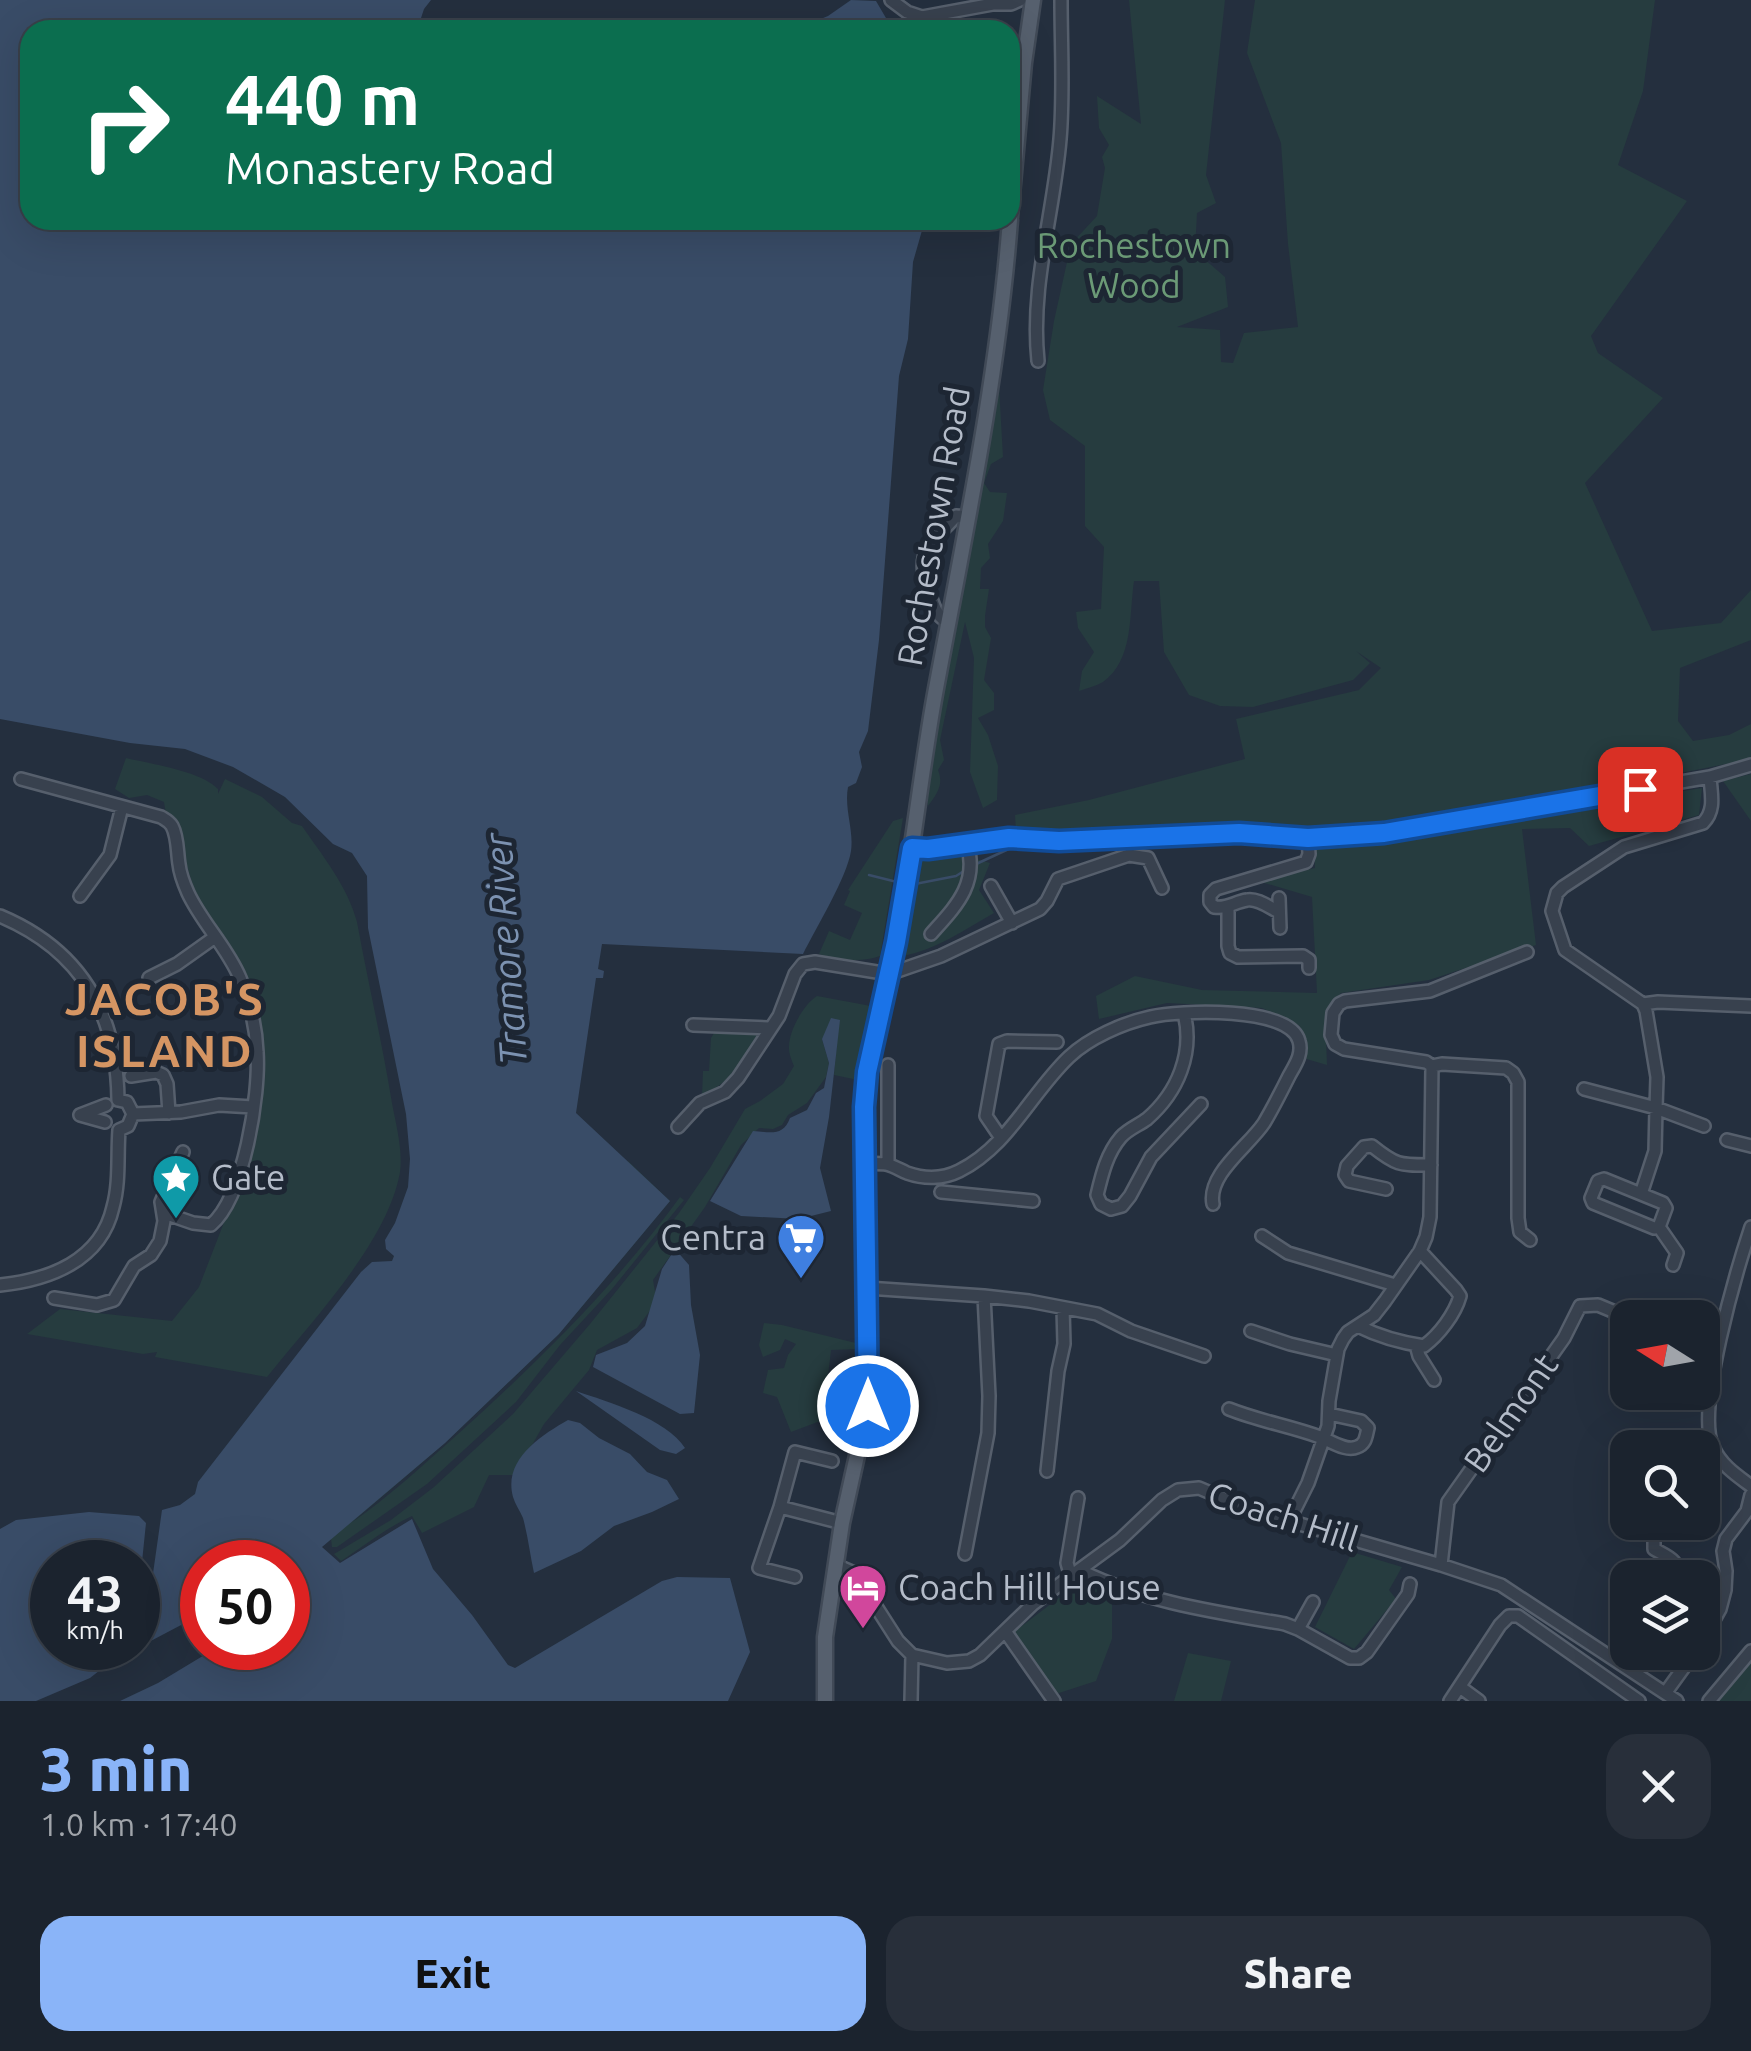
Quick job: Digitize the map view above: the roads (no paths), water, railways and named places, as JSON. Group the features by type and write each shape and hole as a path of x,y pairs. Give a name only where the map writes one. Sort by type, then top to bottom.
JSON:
{"main road":[{"name":"Rochestown Road","path":"1020,108 1033,0"},
{"name":"Rochestown Road","path":"912,848 926,744 990,385 1009,230"},
{"path":"825,1701 825,1637 842,1523 868,1406 864,1163 867,1072 912,848"}],"street":[{"path":"891,0 922,17 1020,0"},
{"path":"1038,361 1042,256 1060,140 1060,0"},
{"path":"948,622 938,616 921,572 926,549 956,516 968,517"},
{"path":"912,848 1009,838 1059,841 1239,833 1308,838 1384,833 1710,777 1751,765"},
{"path":"1642,1194 1655,1151 1657,1077 1646,1011 1643,1004 1566,950 1552,911 1553,902 1563,886 1612,852 1703,823 1710,816 1712,804 1710,777"},
{"path":"21,779 161,816 172,825 187,890 232,960 251,1010 258,1063 254,1107 240,1168 220,1215 210,1225 164,1214"},
{"path":"80,896 110,856 122,807"},
{"path":"1279,912 1256,900 1228,908 1214,906 1210,895 1216,889 1306,862 1308,838"},
{"path":"930,934 962,898 970,867 967,844"},
{"path":"678,1127 700,1103 732,1086 779,1016 798,969 806,963 889,974 941,956 1040,908 1048,901 1058,879 1129,855 1148,858 1162,888"},
{"path":"991,886 1012,923"},
{"path":"1279,898 1280,928"},
{"path":"1228,908 1230,953 1238,957 1302,956 1309,960 1309,968"},
{"path":"0,916 54,948 91,989 106,1020 118,1072 112,1102 103,1114 105,1122"},
{"path":"149,978 215,937"},
{"path":"1526,952 1430,991 1345,1000 1333,1012 1330,1035 1338,1046 1354,1052 1432,1066 1506,1068 1514,1073 1518,1082 1518,1218 1520,1232 1530,1240"},
{"path":"1469,960 1475,974"},
{"path":"1643,1004 1751,1006"},
{"path":"864,1163 888,1164 921,1177 959,1171 1006,1133 1074,1052 1101,1036 1150,1016 1205,1012 1260,1016 1291,1029 1299,1038 1300,1054 1262,1126 1216,1182 1213,1204"},
{"path":"1184,1013 1188,1034 1182,1069 1159,1107 1124,1134 1110,1154 1097,1194 1101,1204 1111,1208 1122,1206 1150,1157 1202,1104"},
{"path":"693,1024 769,1028"},
{"path":"1006,1133 991,1126 986,1116 998,1044 1057,1042"},
{"path":"888,1065 888,1164"},
{"path":"1289,1522 1328,1426 1342,1339 1374,1314 1426,1237 1430,1217 1432,1066"},
{"path":"131,1076 156,1072 163,1075 168,1084 169,1113"},
{"path":"1584,1089 1656,1108 1704,1126"},
{"path":"112,1102 130,1106 133,1114 128,1126 119,1130 80,1115 112,1102"},
{"path":"133,1114 219,1105 254,1107"},
{"path":"0,1284 44,1278 66,1268 99,1238 115,1198 119,1130"},
{"path":"1728,1140 1751,1146"},
{"path":"1377,1172 1380,1188 1349,1181 1345,1175 1347,1166 1364,1146 1372,1146 1401,1165 1431,1165"},
{"path":"54,1298 97,1305 114,1300 134,1266 156,1248 163,1230 162,1198 183,1152"},
{"path":"959,1171 969,1195"},
{"path":"1598,1181 1663,1203 1666,1208 1658,1227 1593,1202 1598,1181"},
{"path":"941,1192 1033,1201"},
{"path":"1658,1227 1677,1253 1672,1265"},
{"path":"1751,1227 1732,1282 1710,1386 1708,1418 1711,1445 1727,1468 1751,1486"},
{"path":"1262,1236 1288,1254 1395,1285"},
{"path":"1358,1326 1416,1345 1424,1346 1434,1339 1460,1296 1420,1251"},
{"path":"867,1288 984,1296 1097,1314 1131,1332 1204,1356"},
{"path":"965,1554 988,1432 990,1396 984,1296"},
{"name":"Belmont","path":"1441,1565 1448,1502 1564,1338 1580,1306 1598,1305 1610,1310"},
{"path":"1047,1472 1064,1344 1063,1308"},
{"path":"1251,1331 1337,1355"},
{"path":"1416,1345 1434,1380"},
{"path":"1229,1408 1349,1448 1359,1447 1366,1440 1368,1428 1360,1420 1329,1414"},
{"path":"795,1577 759,1568 795,1452 832,1462"},
{"name":"Coach Hill","path":"912,1655 947,1663 968,1661 1033,1604 1120,1540 1162,1500 1178,1490 1199,1488 1248,1510 1501,1585 1610,1656"},
{"path":"1720,1609 1725,1590 1726,1539 1746,1520 1751,1495"},
{"path":"1078,1498 1067,1563 1076,1574 1190,1608 1285,1624 1350,1658 1368,1652 1408,1594 1410,1584"},
{"path":"780,1507 842,1523"},
{"path":"1652,1540 1654,1549 1673,1560"},
{"path":"836,1565 860,1580 898,1641 912,1655 911,1701"},
{"path":"1298,1629 1313,1602"},
{"path":"1450,1701 1509,1616 1518,1616 1639,1701"},
{"path":"1005,1630 1054,1701"},
{"path":"1709,1701 1751,1652"},
{"name":"Coach Hill","path":"1632,1670 1672,1697"},
{"path":"1672,1697 1685,1670"},
{"path":"1460,1687 1479,1701"}],"water":[{"name":"Tramore River","path":"0,0 431,0 420,20 20,20 20,230 922,230 913,262 908,339 899,376 879,640 868,731 859,752 862,767 856,783 848,787 851,851 837,888 803,954 602,944 598,969 604,971 603,978 596,978 576,1113 670,1201 559,1334 445,1443 322,1547 340,1563 412,1519 433,1569 508,1665 515,1668 662,1581 677,1577 730,1578 750,1652 728,1701 120,1701 180,1670 310,1670 310,1540 180,1540 180,1626 160,1636 158,1540 162,1510 180,1505 195,1494 198,1482 361,1272 372,1262 392,1261 394,1256 386,1249 385,1240 408,1187 410,1159 406,1114 368,928 367,876 352,853 333,844 285,797 233,767 185,749 0,719"},
{"path":"851,0 876,1 887,20 818,20"},
{"path":"831,1018 840,1020 820,1168 831,1211 799,1219 741,1216 710,1201 753,1131 780,1131 790,1118 807,1110 816,1093 824,1088 829,1063 822,1039"},
{"path":"675,1249 689,1265 700,1355 694,1413 680,1414 593,1367 596,1355 627,1343 645,1326 662,1269"},
{"path":"576,1391 651,1420 685,1448 676,1454 660,1450"},
{"path":"568,1420 580,1423 630,1454 647,1472 667,1480 679,1499 614,1526 581,1551 534,1573 523,1518 513,1497 513,1472 526,1451"},
{"path":"89,1512 139,1516 146,1523 144,1540 30,1540 30,1670 100,1670 36,1701 0,1701 0,1529 16,1520"}],"waterway":[{"path":"974,865 1013,847"},
{"path":"915,884 956,876 967,869"},
{"path":"869,875 897,882"}],"place":[{"name":"Gate","path":"176,1220"},
{"name":"Centra","path":"801,1280"},
{"name":"Coach Hill House","path":"863,1630"}],"district":[{"name":"JACOB'S ISLAND","path":"165,1025"}],"park label":[{"name":"Rochestown Wood","path":"1134,266"}]}
